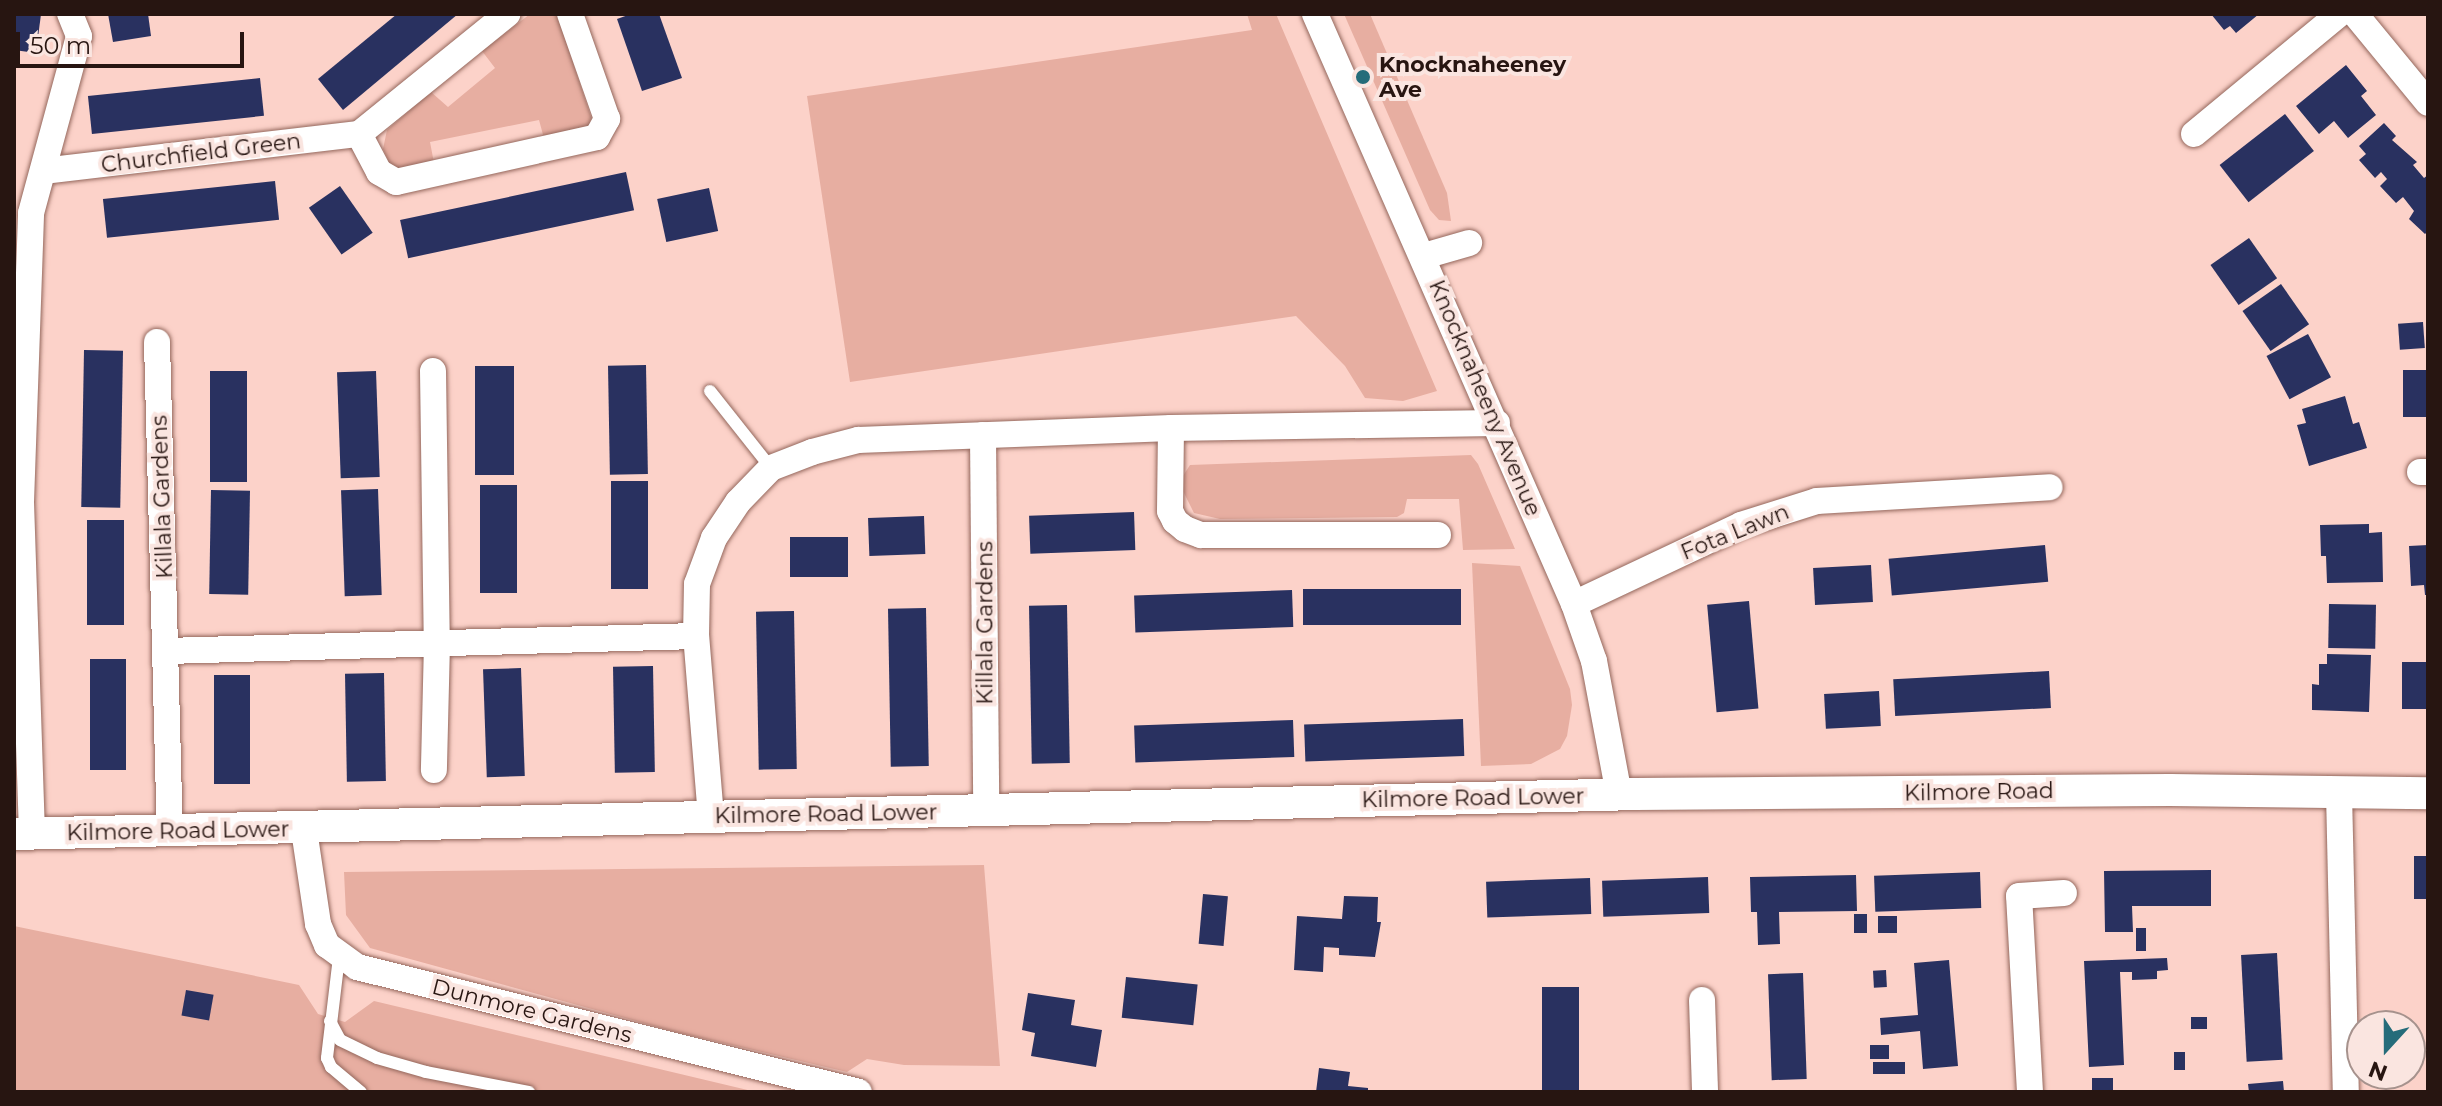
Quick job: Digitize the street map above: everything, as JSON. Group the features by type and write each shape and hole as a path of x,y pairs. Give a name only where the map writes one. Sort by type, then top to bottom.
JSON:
{"street":[{"path":"23,834 21,502 31,213 79,36 70,14"},
{"path":"507,14 359,134 379,172 396,182 597,137 607,119 570,14"},
{"name":"Knocknaheeny Avenue","path":"1315,14 1424,256 1574,604 1594,661 1619,795"},
{"path":"2194,134 2339,14"},
{"path":"2355,14 2428,103"},
{"name":"Churchfield Green","path":"43,171 359,134"},
{"path":"1424,256 1469,243"},
{"name":"Killala Gardens","path":"157,342 170,831"},
{"path":"433,371 437,643 434,770"},
{"path":"711,817 696,636 697,584 714,538 738,502 771,468 812,452 858,440 1171,428 1497,423"},
{"path":"1171,428 1170,511 1185,529 1201,535 1438,535"},
{"name":"Killala Gardens","path":"983,435 986,810"},
{"name":"Fota Lawn","path":"1574,604 1741,525 1817,501 2050,487"},
{"path":"166,651 696,636"},
{"name":"Kilmore Road","path":"1619,795 2170,790 2428,793"},
{"path":"2339,793 2346,1092"},
{"name":"Kilmore Road Lower","path":"23,834 304,830 1619,795"},
{"path":"304,830 318,924 327,945 339,957"},
{"path":"2030,1092 2019,896 2064,893"},
{"name":"Dunmore Gardens","path":"339,957 376,974 859,1092"},
{"path":"1702,1000 1705,1092"}],"lane":[{"path":"710,391 771,468"},
{"path":"339,957 327,1058 339,1075 361,1092"},
{"path":"330,1021 340,1040 377,1058 426,1072 529,1092"}],"shaded area":[{"path":"530,14 557,14 591,117 590,125 545,142 539,120 430,142 434,163 398,170 390,165 383,149 387,130 431,92 448,107 495,68 482,51"},
{"path":"1247,14 1276,14 1437,391 1403,401 1365,398 1345,366 1296,316 850,382 807,96 1252,30"},
{"path":"1344,14 1370,14 1447,193 1451,221 1439,220 1430,210"},
{"path":"1471,455 1478,464 1515,549 1463,550 1459,499 1407,499 1404,513 1397,517 1220,519 1194,513 1182,489 1183,476 1190,465"},
{"path":"1472,563 1520,566 1570,689 1572,705 1567,736 1560,749 1531,764 1481,766"},
{"path":"984,865 1000,1066 904,1065 867,1059 847,1072 676,1032 370,948 346,915 344,872"},
{"path":"14,926 299,985 318,1014 345,1022 374,1001 756,1092 14,1092"}],"building":[{"path":"14,14 41,14 36,53 14,50"},
{"path":"108,14 148,14 151,36 113,42"},
{"path":"397,14 458,14 343,110 318,79"},
{"path":"631,14 659,14 682,78 642,91 617,19"},
{"path":"2211,14 2259,14 2236,33 2230,26 2224,30"},
{"path":"2346,65 2367,91 2361,96 2376,115 2348,138 2334,121 2319,134 2296,106"},
{"path":"260,78 264,116 92,134 88,96"},
{"path":"2285,114 2314,151 2249,202 2220,165"},
{"path":"2384,123 2396,136 2392,140 2417,162 2413,165 2424,178 2428,175 2428,231 2425,234 2409,219 2414,211 2403,197 2396,203 2380,186 2387,179 2381,172 2375,178 2359,160 2366,154 2359,146"},
{"path":"626,172 634,210 408,258 400,220"},
{"path":"275,181 279,220 107,238 103,199"},
{"path":"340,186 373,233 342,254 309,208"},
{"path":"709,188 718,231 666,242 657,199"},
{"path":"2249,238 2277,278 2239,305 2210,265"},
{"path":"2281,284 2309,324 2271,351 2242,311"},
{"path":"2423,322 2425,348 2400,350 2398,324"},
{"path":"2308,334 2331,377 2290,399 2267,356"},
{"path":"84,350 123,351 120,508 81,507"},
{"path":"646,365 648,474 610,475 608,366"},
{"path":"475,366 514,366 514,475 475,475"},
{"path":"2403,370 2428,370 2428,417 2403,417"},
{"path":"210,371 247,371 247,482 210,482"},
{"path":"376,371 380,477 341,478 337,372"},
{"path":"2345,396 2353,424 2359,422 2367,448 2309,466 2297,425 2306,423 2302,409"},
{"path":"611,481 648,481 648,589 611,589"},
{"path":"480,485 517,485 517,593 480,593"},
{"path":"378,489 382,595 345,596 341,490"},
{"path":"211,490 250,491 248,595 209,594"},
{"path":"1134,512 1135,550 1030,554 1029,516"},
{"path":"924,516 925,554 869,556 868,518"},
{"path":"87,520 124,520 124,625 87,625"},
{"path":"2369,524 2369,533 2382,532 2383,582 2327,583 2326,556 2321,556 2320,525"},
{"path":"790,537 848,537 848,577 790,577"},
{"path":"2045,545 2048,582 1892,596 1889,559"},
{"path":"2428,545 2428,595 2425,595 2424,585 2411,586 2409,546"},
{"path":"1871,565 1873,602 1815,605 1813,568"},
{"path":"1303,589 1461,589 1461,625 1303,625"},
{"path":"1292,590 1293,627 1135,632 1134,596"},
{"path":"1749,601 1758,709 1717,712 1707,605"},
{"path":"2329,604 2376,605 2375,649 2328,648"},
{"path":"1067,605 1070,763 1032,764 1029,606"},
{"path":"926,608 929,766 891,767 888,609"},
{"path":"794,611 797,769 759,770 756,612"},
{"path":"2327,654 2371,655 2369,712 2312,710 2312,684 2319,685 2319,664 2327,664"},
{"path":"90,659 126,659 126,770 90,770"},
{"path":"2402,662 2428,662 2428,709 2402,709"},
{"path":"653,666 655,772 615,773 613,667"},
{"path":"521,668 525,776 487,777 483,669"},
{"path":"2049,671 2051,708 1895,716 1893,679"},
{"path":"384,673 386,781 347,782 345,674"},
{"path":"214,675 250,675 250,784 214,784"},
{"path":"1879,691 1881,726 1826,729 1824,694"},
{"path":"1463,719 1464,756 1305,762 1304,725"},
{"path":"1293,720 1294,757 1135,763 1134,726"},
{"path":"2414,856 2428,856 2428,899 2414,899"},
{"path":"2211,870 2211,906 2132,906 2133,932 2105,932 2104,871"},
{"path":"1980,872 1981,908 1875,912 1874,876"},
{"path":"1856,875 1857,911 1779,912 1780,944 1758,945 1757,912 1751,912 1750,877"},
{"path":"1708,877 1709,913 1603,917 1602,881"},
{"path":"1590,878 1591,914 1487,918 1486,882"},
{"path":"1203,894 1228,896 1224,946 1199,944"},
{"path":"1344,896 1378,897 1377,922 1381,922 1375,957 1339,955 1339,948 1324,947 1323,972 1294,970 1297,916 1342,919"},
{"path":"1854,914 1867,914 1867,933 1854,933"},
{"path":"1878,916 1897,916 1897,933 1878,933"},
{"path":"2136,928 2146,928 2146,951 2136,951"},
{"path":"2277,953 2283,1060 2247,1062 2241,955"},
{"path":"2167,958 2168,970 2157,971 2157,979 2132,980 2132,972 2120,972 2124,1065 2089,1067 2084,961"},
{"path":"1949,960 1958,1066 1923,1069 1920,1031 1881,1035 1880,1018 1918,1015 1914,963"},
{"path":"1886,970 1887,987 1874,988 1873,971"},
{"path":"1803,973 1807,1079 1772,1080 1768,974"},
{"path":"1126,977 1198,985 1193,1025 1122,1018"},
{"path":"1542,987 1579,987 1579,1092 1542,1092"},
{"path":"186,990 214,995 209,1020 181,1016"},
{"path":"1028,993 1075,1000 1071,1025 1102,1030 1096,1067 1031,1056 1035,1033 1022,1030"},
{"path":"2191,1017 2207,1017 2207,1029 2191,1029"},
{"path":"1870,1045 1889,1045 1889,1059 1870,1059"},
{"path":"2174,1052 2185,1052 2185,1070 2174,1070"},
{"path":"1873,1062 1905,1062 1905,1074 1873,1074"},
{"path":"1319,1068 1350,1072 1348,1086 1368,1088 1368,1092 1316,1092"},
{"path":"2092,1078 2113,1078 2113,1090 2092,1090"},
{"path":"2283,1081 2284,1092 2249,1092 2248,1084"}],"place":[{"name":"Knocknaheeney Ave","path":"1363,77"}]}
